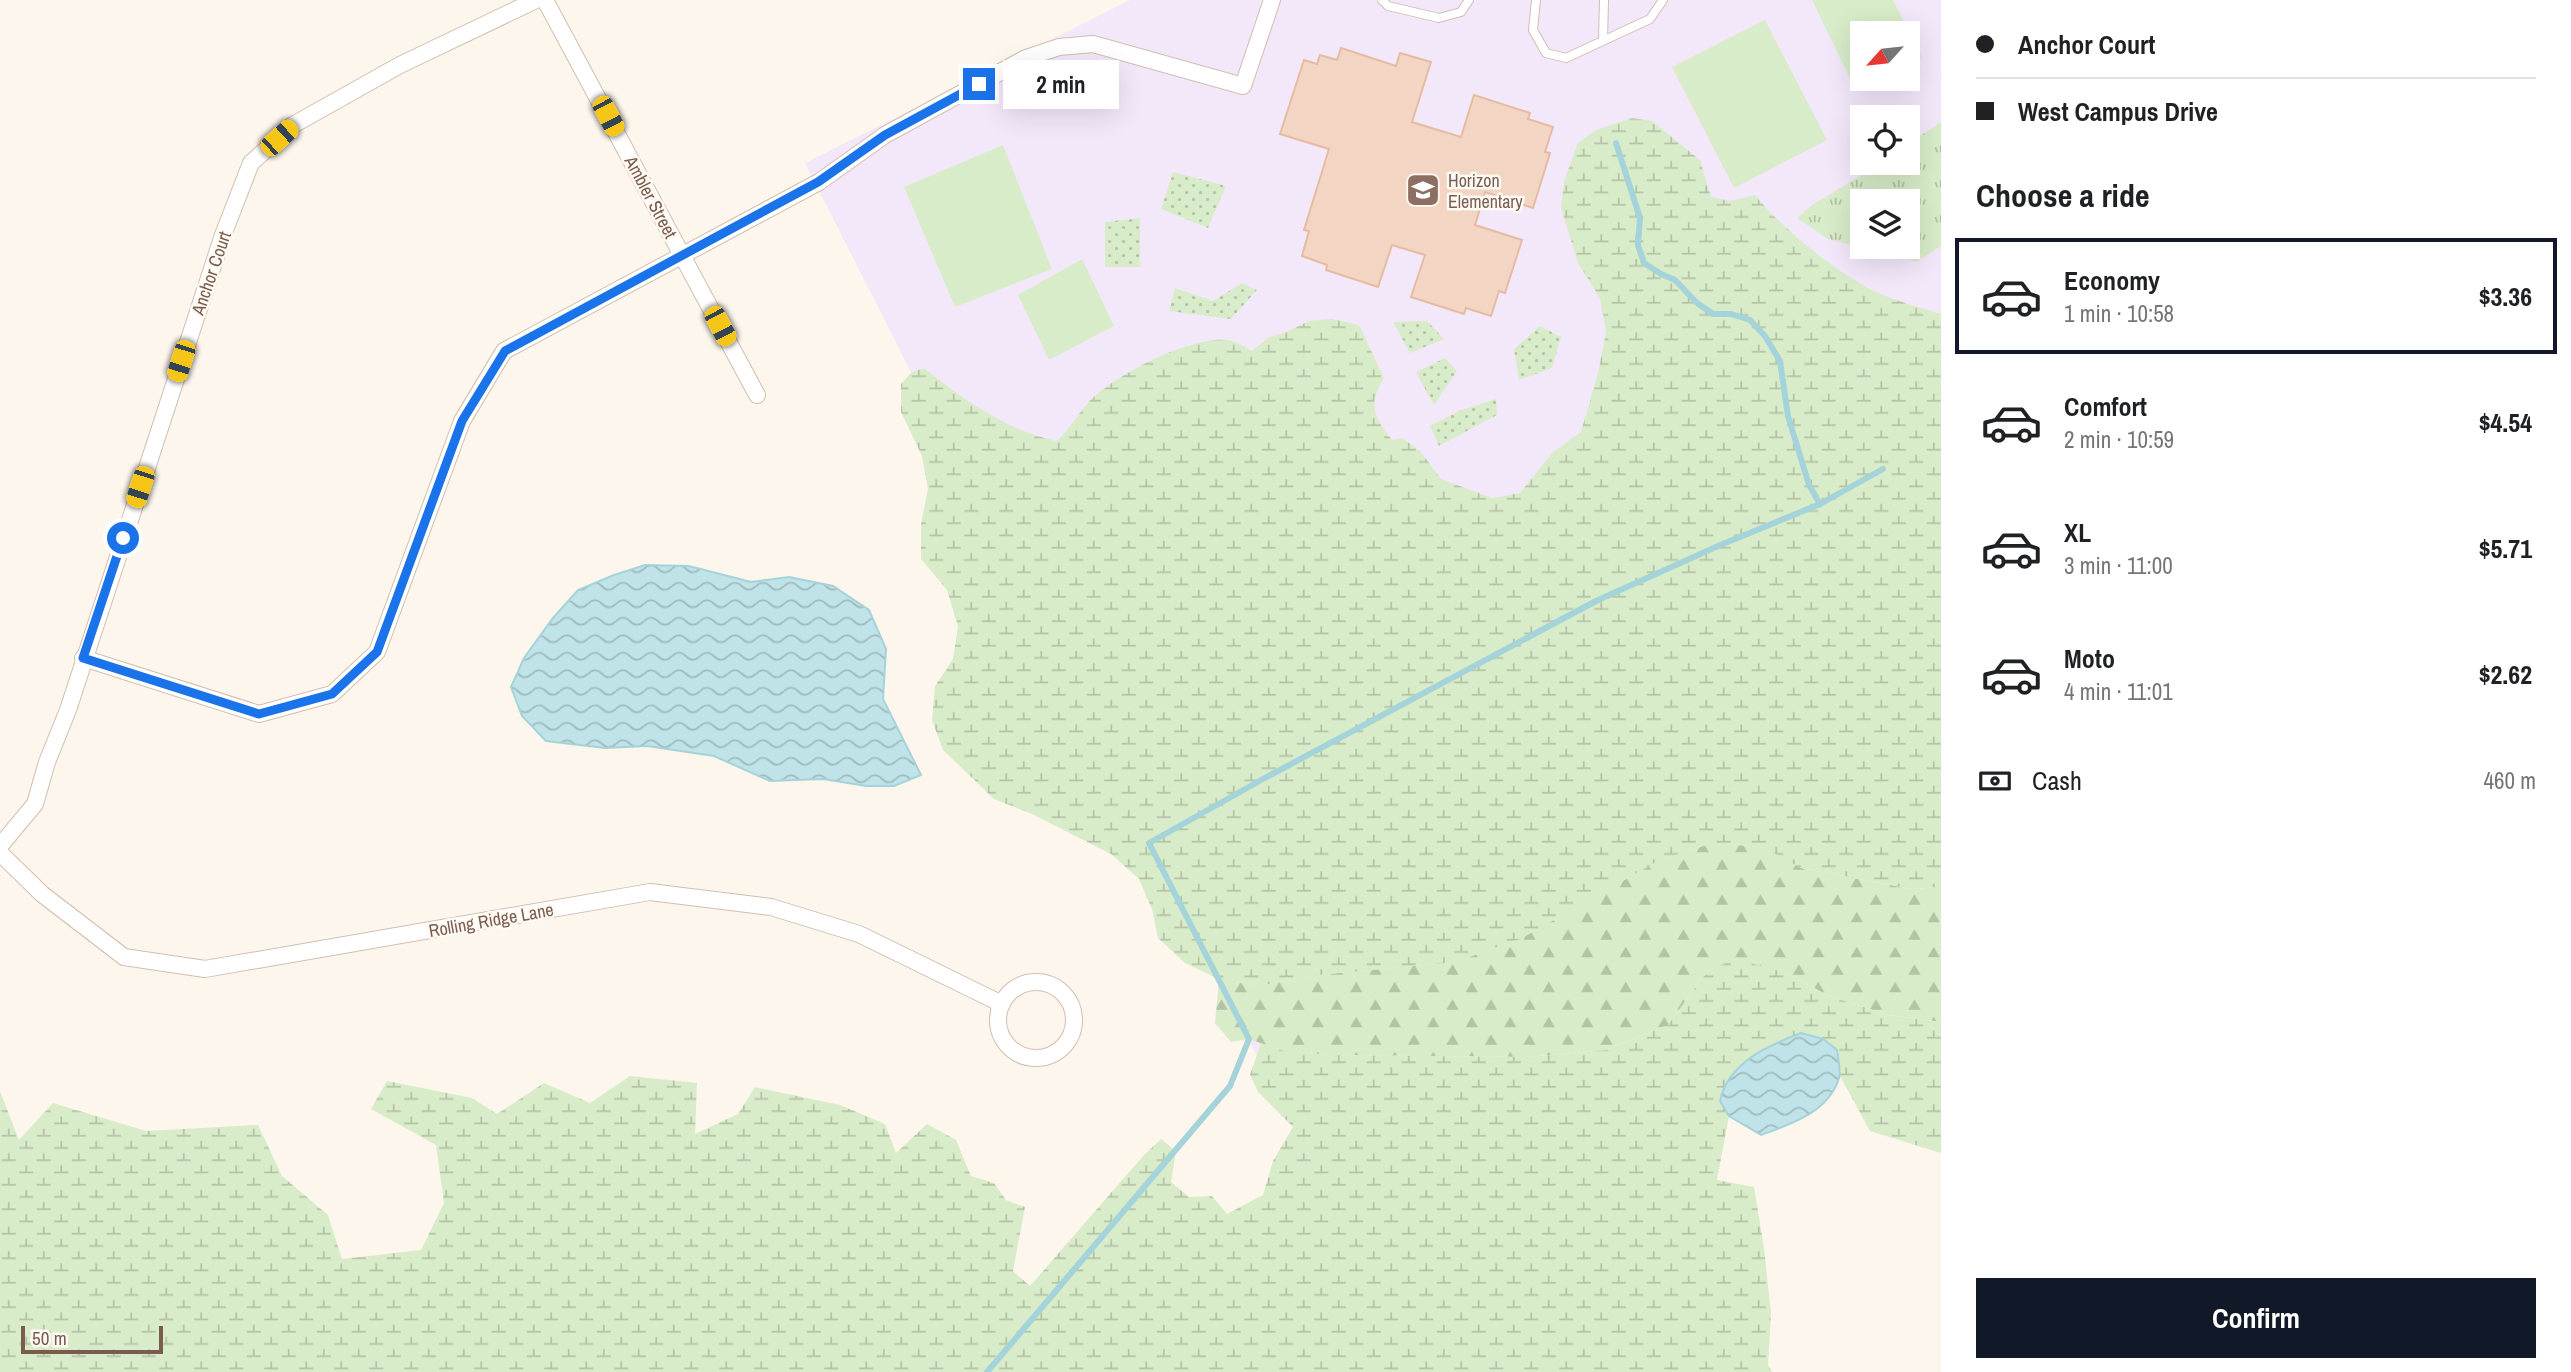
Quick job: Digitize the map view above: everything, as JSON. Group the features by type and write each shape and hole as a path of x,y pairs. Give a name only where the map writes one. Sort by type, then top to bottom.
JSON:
{"street":[{"name":"Anchor Court","path":"0,846 35,804 223,235 251,163 293,125 400,65 536,0"},
{"name":"Ambler Street","path":"545,0 757,395"},
{"path":"83,658 259,714 332,694 377,652 462,421 505,351 818,182 885,135 1026,58 1059,47 1093,44 1243,86 1272,0"},
{"name":"Rolling Ridge Lane","path":"0,853 42,894 124,957 205,969 650,892 771,906 846,930 1002,1004"},
{"path":"1042,982 1054,986 1064,993 1071,1004 1074,1015 1069,1039 1061,1049 1050,1055 1037,1058 1024,1056 1004,1041 998,1016 1002,1004 1008,993 1018,986 1042,982"}],"lane":[{"path":"1382,0 1388,6 1439,18 1461,12 1469,0"},
{"path":"1536,0 1533,30 1546,53 1566,58 1650,19 1663,0"},
{"path":"1603,40 1604,0"}],"shaded area":[{"path":"1130,0 1941,0 1941,797 1293,1127 805,163"}],"green space":[{"path":"1812,0 1893,0 1904,21 1850,21 1850,79"},
{"path":"1765,20 1827,140 1734,188 1672,67"},
{"path":"1632,118 1652,121 1700,160 1711,197 1730,201 1755,195 1794,235 1843,273 1882,295 1941,314 1941,887 1912,889 1801,868 1763,847 1712,843 1658,861 1520,939 1455,962 1318,975 1257,986 1219,979 1185,963 1158,938 1152,909 1139,879 1111,854 1032,814 994,799 943,750 932,720 935,686 953,659 958,626 947,590 921,559 921,524 928,489 922,456 901,412 901,384 911,373 924,368 1003,422 1057,441 1100,392 1156,358 1198,343 1216,340 1232,341 1252,351 1269,337 1309,321 1332,319 1359,325 1384,378 1374,404 1377,417 1392,440 1402,438 1420,451 1441,479 1492,498 1520,493 1552,453 1581,432 1598,373 1606,332 1600,298 1578,263 1561,208 1564,181 1578,143 1596,130"},
{"path":"1941,122 1941,246 1916,262 1905,259 1920,259 1920,189 1850,189 1850,245 1828,239 1797,218 1812,205 1862,175 1920,175 1920,136"},
{"path":"1003,145 1052,269 955,307 904,187"},
{"path":"1173,172 1226,186 1208,228 1161,209"},
{"path":"1140,218 1140,267 1105,267 1105,222"},
{"path":"1082,259 1114,326 1049,360 1018,295"},
{"path":"1242,283 1257,290 1231,319 1169,311 1175,288 1213,301"},
{"path":"1427,321 1444,339 1410,353 1393,322"},
{"path":"1540,326 1561,337 1552,368 1519,380 1514,349"},
{"path":"1445,358 1457,371 1434,405 1416,372"},
{"path":"1496,399 1497,415 1439,446 1430,426 1459,411"},
{"path":"1712,843 1763,847 1801,868 1912,889 1941,887 1941,1022 1888,1015 1827,995 1786,973 1703,977 1668,1025 1606,1050 1527,1057 1330,1055 1284,1051 1249,1039 1231,1042 1215,1023 1219,979 1257,986 1318,975 1455,962 1520,939 1658,861"},
{"path":"1733,958 1786,973 1827,995 1888,1015 1941,1022 1941,1153 1870,1131 1840,1076 1837,1050 1801,1033 1751,1058 1731,1076 1724,1088 1720,1101 1729,1116 1717,1180 1754,1187 1771,1313 1768,1365 1772,1372 0,1372 0,1091 19,1140 53,1103 146,1131 258,1125 282,1176 328,1215 342,1259 421,1250 444,1203 436,1145 371,1109 387,1081 472,1098 497,1114 544,1083 590,1103 630,1076 697,1083 695,1134 738,1114 755,1087 840,1105 885,1124 896,1153 927,1124 956,1140 971,1176 994,1183 1006,1200 1025,1207 1013,1271 1030,1286 1161,1139 1176,1151 1171,1182 1189,1197 1212,1196 1227,1214 1263,1195 1273,1161 1293,1127 1258,1092 1250,1075 1261,1043 1284,1051 1330,1055 1527,1057 1606,1050 1668,1025 1703,977"}],"water":[{"path":"645,565 689,566 751,582 789,577 833,586 869,610 886,649 883,699 921,775 894,786 866,786 823,779 770,781 714,756 647,746 605,748 546,741 522,716 511,687 524,658 553,618 578,590"},
{"path":"1801,1033 1823,1039 1837,1050 1839,1078 1827,1100 1808,1115 1761,1135 1729,1116 1720,1101 1731,1076 1763,1050"}],"building":[{"path":"1341,48 1396,66 1400,53 1431,62 1412,122 1461,137 1474,95 1530,113 1528,119 1553,127 1545,152 1550,153 1533,208 1485,192 1475,225 1522,240 1505,293 1499,291 1491,316 1466,308 1464,314 1411,297 1425,255 1392,245 1378,287 1326,270 1327,265 1302,256 1309,231 1304,230 1329,149 1280,134 1304,60 1317,64 1320,55 1337,60"}],"waterway":[{"path":"1616,143 1640,218 1638,245 1644,263 1675,280 1697,303 1713,314 1731,314 1750,320 1765,336 1780,361 1788,416 1809,485 1820,504"},
{"path":"987,1372 1230,1086 1249,1039 1149,843 1596,601 1820,504 1883,469"}],"place":[{"name":"Horizon Elementary","path":"1423,190"}],"route":[{"path":"123,538 83,658 259,714 332,694 377,652 462,421 505,351 818,182 885,135 979,84"}]}
